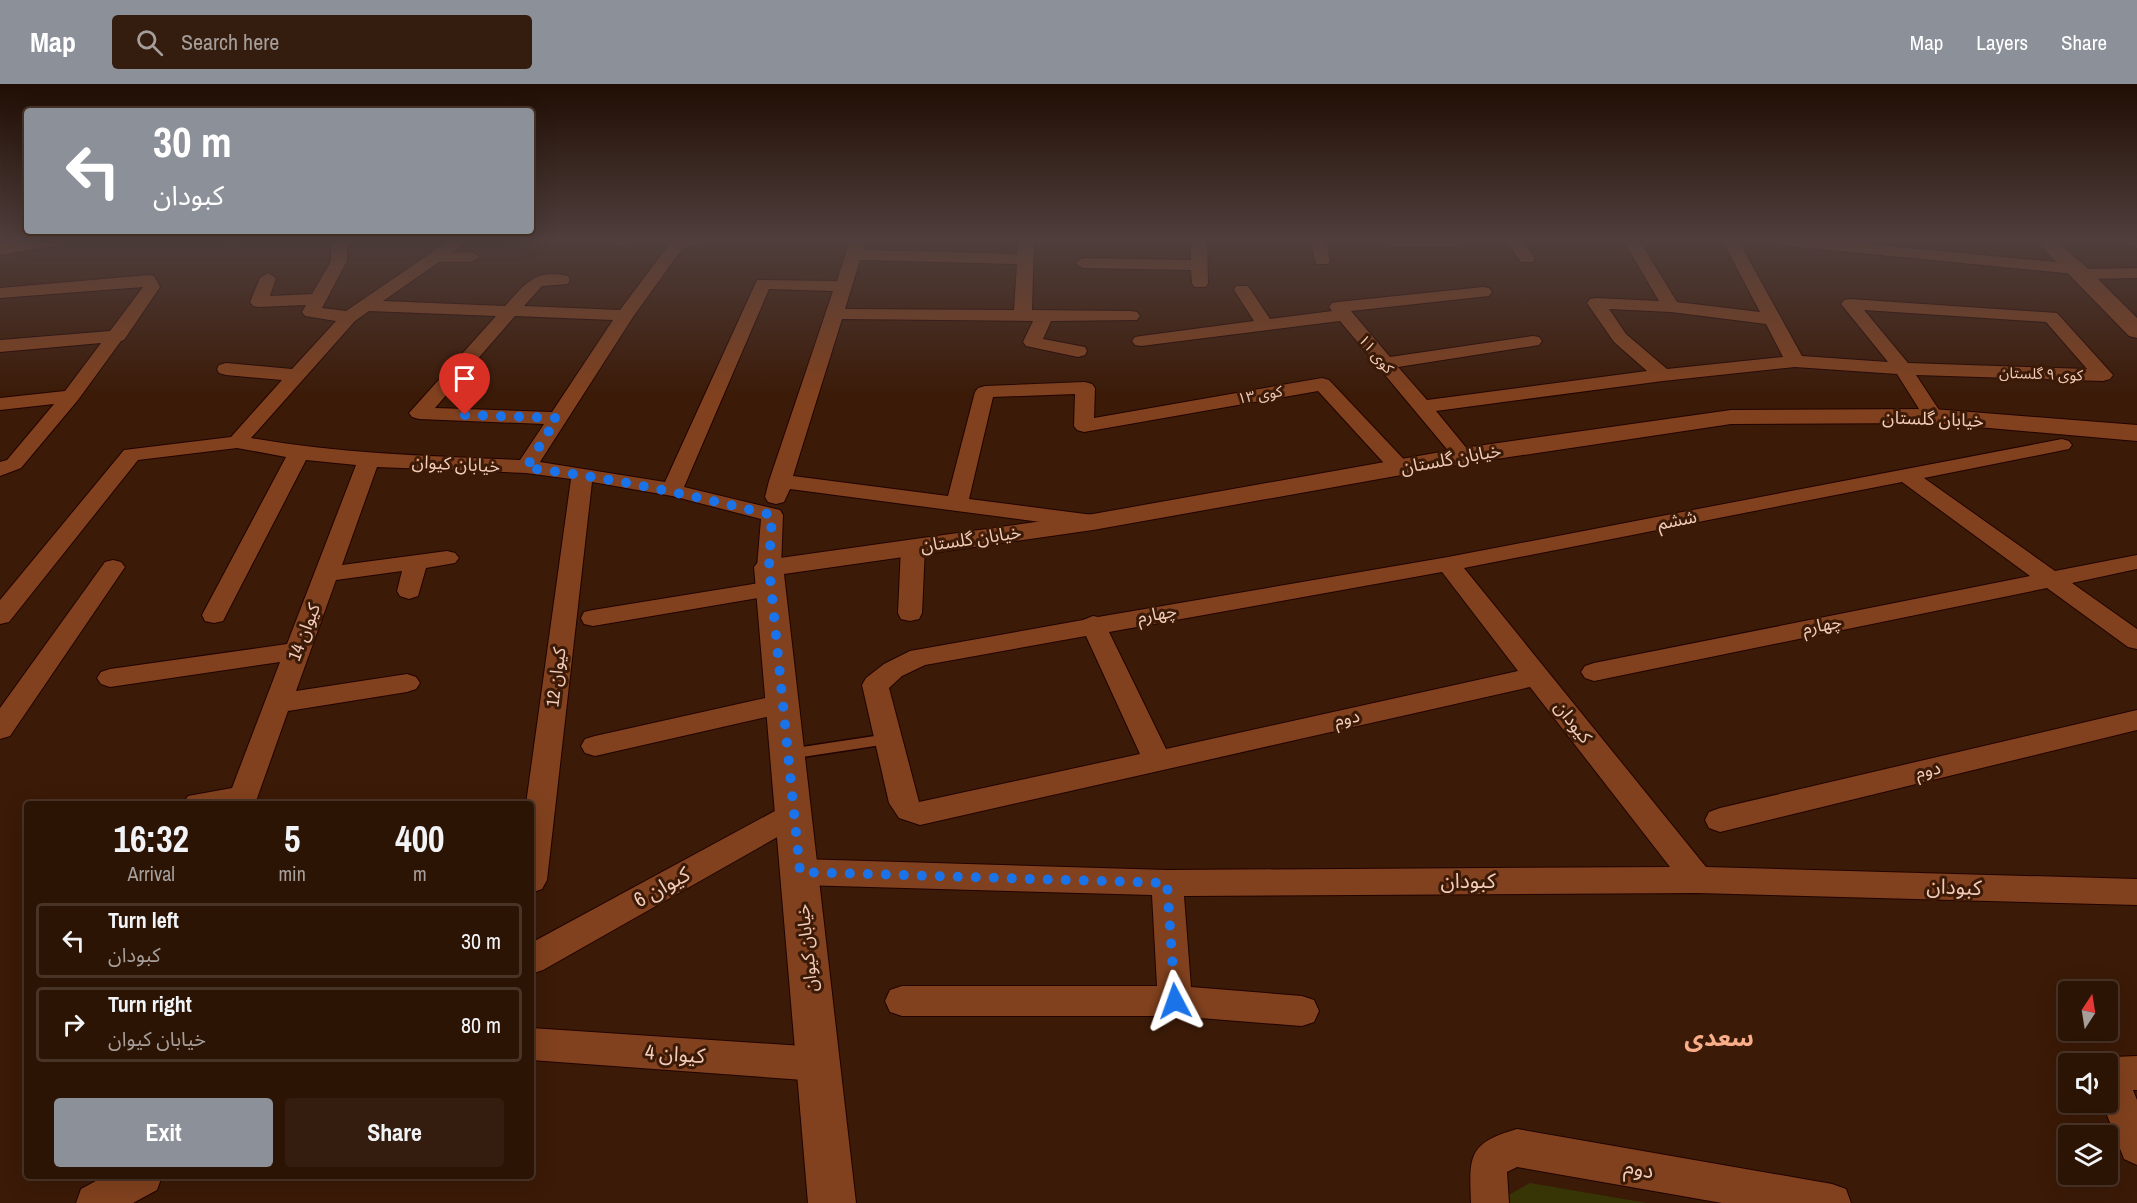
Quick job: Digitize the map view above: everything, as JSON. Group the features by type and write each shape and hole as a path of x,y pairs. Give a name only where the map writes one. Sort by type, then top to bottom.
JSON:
{"street":[{"path":"0,470 14,464 71,396 118,336 148,292"},
{"path":"262,292 257,306 317,299"},
{"path":"321,292 311,312 349,317"},
{"path":"237,442 349,317 386,292"},
{"path":"527,292 419,413 557,418"},
{"path":"526,468 642,292"},
{"path":"672,490 759,292"},
{"path":"772,515 780,481 840,292"},
{"path":"1023,292 1023,314"},
{"path":"1243,292 1265,325"},
{"name":"کوی ۱۱","path":"1463,456 1338,307 1481,292"},
{"path":"1662,292 1671,307"},
{"path":"1758,292 1795,361"},
{"path":"2100,292 2137,331"},
{"path":"417,308 432,294"},
{"path":"1663,375 1620,338 1596,303 1671,307 1773,319"},
{"name":"کوی ۹ گلستان","path":"1422,408 1663,375 1795,361 1903,369 2103,375 2051,317 1850,304 1903,369 1933,416"},
{"path":"367,306 625,315"},
{"path":"834,314 1131,316"},
{"path":"1045,314 1032,342 1078,351"},
{"path":"1141,341 1344,315"},
{"path":"0,346 118,336"},
{"path":"1384,363 1533,341"},
{"path":"226,369 296,375"},
{"name":"کوی ۱۳","path":"957,504 986,392 1085,388 1084,426 1322,384 1401,468"},
{"path":"0,404 71,396"},
{"name":"خیابان گلستان","path":"770,578 913,547 1093,522 1463,456 1731,417 1933,416 2137,434"},
{"name":"خیابان کیوان","path":"0,616 131,454 237,442 299,453 369,460 526,468 582,474 672,490 772,515 770,578 832,1203"},
{"name":"ششم","path":"1448,564 2062,445"},
{"path":"214,615 299,453"},
{"name":"کیوان 14","path":"242,800 369,460"},
{"name":"کیوان 12","path":"534,856 582,474"},
{"path":"1907,476 2137,641"},
{"path":"780,481 1093,522"},
{"path":"910,612 913,547"},
{"path":"326,574 447,558"},
{"path":"409,591 416,562"},
{"name":"چهارم","path":"1594,672 2137,562"},
{"name":"چهارم","path":"875,685 892,670 919,657 1093,624 1448,564"},
{"name":"کیودان","path":"1448,564 1698,880"},
{"path":"0,729 113,567"},
{"path":"593,618 770,578"},
{"path":"1093,624 1157,760"},
{"path":"110,678 297,651"},
{"name":"دوم","path":"875,685 904,803 909,810 920,814 1537,676"},
{"path":"278,703 407,684"},
{"path":"595,747 783,704"},
{"name":"دوم","path":"1720,820 2137,720"},
{"name":"کیوان 6","path":"534,958 794,814"},
{"name":"کبودان","path":"800,872 1167,883 1698,880 2137,892"},
{"path":"1167,883 1175,1001"},
{"path":"902,1001 1175,1001 1302,1011"},
{"name":"کیوان 4","path":"534,1044 818,1064"},
{"path":"2126,1074 2115,1090 2137,1146"},
{"name":"دوم","path":"1490,1203 1488,1166 1498,1153 1517,1148 1832,1203"},
{"path":"93,1203 100,1179"},
{"path":"93,1203 137,1179"}],"lane":[{"path":"788,754 888,739"}],"shaded area":[{"path":"1530,1183 1647,1203 1505,1203 1505,1197"}],"district":[{"name":"سعدی","path":"1719,1038"}],"route":[{"path":"465,415 557,418 526,468 582,474 672,490 772,515 769,567 800,872 1167,883 1175,1001"}]}
